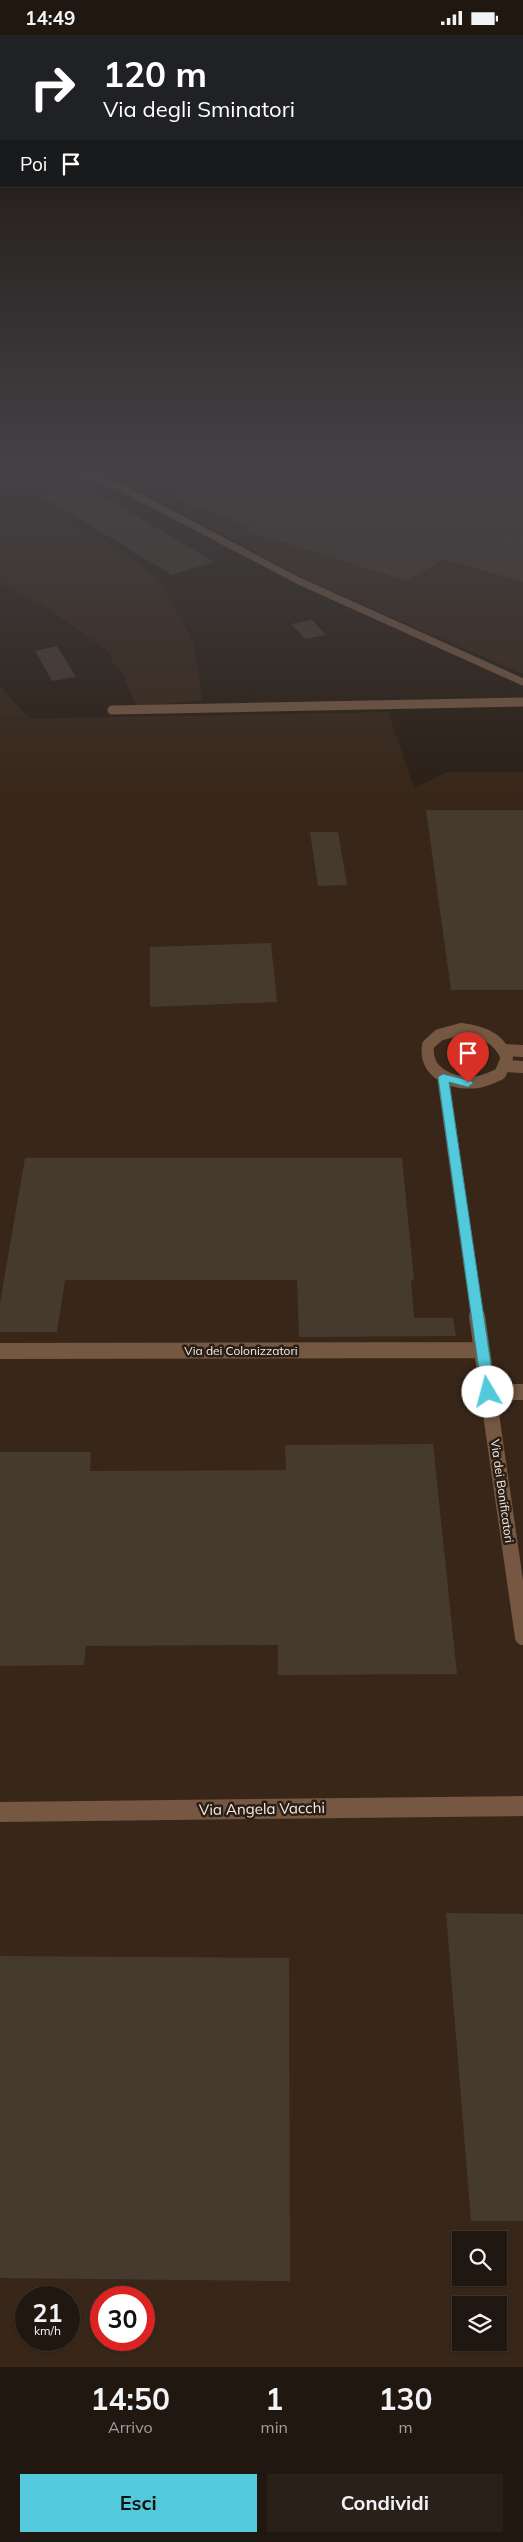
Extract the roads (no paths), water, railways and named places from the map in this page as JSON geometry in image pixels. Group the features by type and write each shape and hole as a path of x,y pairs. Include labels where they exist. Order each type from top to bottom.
{"street":[{"path":"298,580 323,593 523,682"},
{"path":"112,710 523,702"},
{"path":"475,1030 498,1042 505,1050 506,1066 500,1074 480,1083 468,1083 443,1077 433,1070 427,1061 425,1052 429,1043 437,1036 448,1031 475,1030"},
{"path":"505,1050 523,1051"},
{"path":"506,1066 523,1067"},
{"name":"Via dei Bonificatori","path":"443,1077 523,1637"},
{"name":"Via dei Colonizzatori","path":"0,1351 482,1350"},
{"path":"488,1392 523,1392"},
{"name":"Via Angela Vacchi","path":"0,1812 523,1806"}]}
